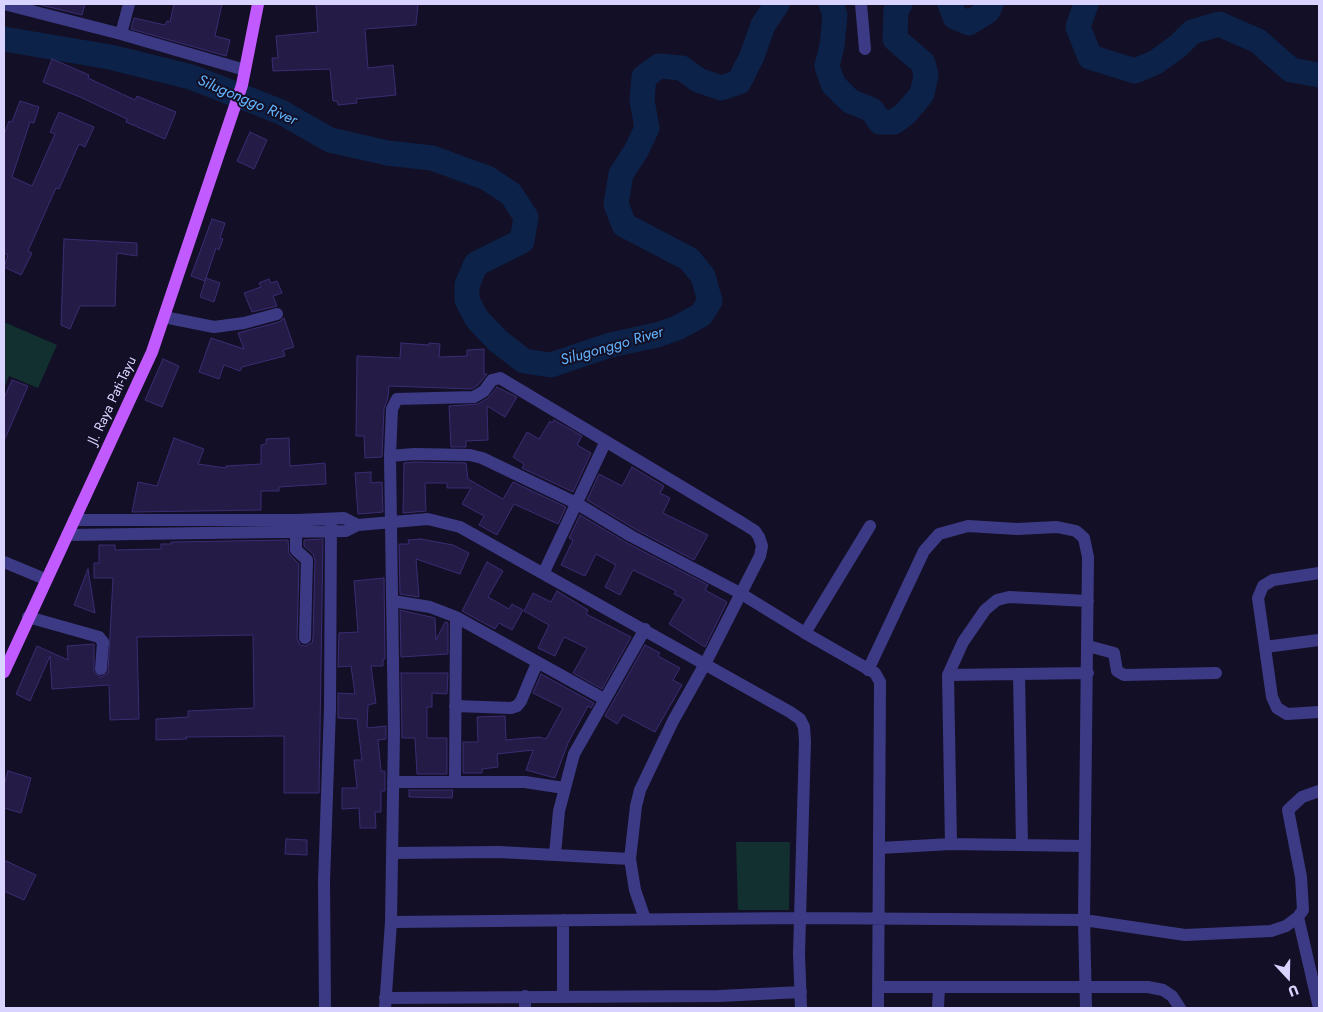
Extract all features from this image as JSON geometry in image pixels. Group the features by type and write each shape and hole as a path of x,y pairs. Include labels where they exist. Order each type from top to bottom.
{"main road":[{"path":"245,70 258,4"},
{"name":"Jl. Raya Pati-Tayu","path":"4,671 45,579 141,378 227,134 245,70"}],"street":[{"path":"4,4 42,9 245,70"},
{"path":"121,34 129,4"},
{"path":"861,4 865,49"},
{"path":"164,317 214,327 244,323 277,314"},
{"path":"645,919 635,890 630,859 636,806 640,790 673,721 705,664 760,556 762,546 755,531 605,443 509,383 497,378 492,380 480,394 474,396 397,399 392,409 390,456 393,601 393,782 391,922 385,1003 525,1002 563,996 597,1002 719,1002 801,992"},
{"path":"544,572 605,443"},
{"path":"390,456 414,454 476,456 576,503 631,536 740,593 875,673 880,682 878,1008"},
{"path":"67,535 278,527 344,518 358,525"},
{"path":"325,1008 324,880 330,708 331,519"},
{"path":"74,520 278,527 296,533 346,531 358,525 428,519 460,527 544,572 790,712 800,719 804,727 800,918 801,1008"},
{"path":"805,633 870,526"},
{"path":"868,670 924,551 939,534 950,529 968,526 1017,529 1058,528 1076,531 1084,538 1087,547 1088,601 1084,920 1086,1008"},
{"path":"296,533 296,550 307,560 305,638"},
{"path":"4,562 45,579"},
{"path":"1319,573 1273,580 1263,586 1258,598 1272,697 1277,708 1287,714 1319,712"},
{"path":"950,844 948,675 963,642 985,610 997,600 1009,597 1088,601"},
{"path":"393,601 430,607 456,617 604,699"},
{"path":"28,617 99,637 103,642 101,669"},
{"path":"455,782 456,617"},
{"path":"555,854 559,811 574,754 645,629"},
{"path":"1265,647 1319,640"},
{"path":"1088,646 1114,653 1117,671 1124,675 1216,673"},
{"path":"455,706 510,708 517,706 521,702 537,663"},
{"path":"948,675 1088,673"},
{"path":"1019,674 1022,845"},
{"path":"393,782 525,782 564,788"},
{"path":"391,922 800,918 1084,920 1176,934 1226,934 1271,931 1286,926 1298,917 1303,910 1301,877 1288,810 1302,797 1319,790"},
{"path":"880,848 950,844 1085,846"},
{"path":"392,853 499,852 630,859"},
{"path":"1298,917 1319,1008"},
{"path":"563,920 563,996"},
{"path":"878,987 1148,987 1163,990 1172,996 1180,1008"},
{"path":"938,1008 939,987"}],"green space":[{"path":"4,322 57,345 38,388 9,376 4,388"},
{"path":"736,842 790,842 789,910 738,910"}],"building":[{"path":"37,4 85,4 82,15"},
{"path":"174,4 222,4 215,36 230,40 226,56 131,29 134,18 165,25 167,21 170,22"},
{"path":"316,4 418,4 416,25 365,29 368,68 393,65 396,95 356,99 357,103 338,105 337,101 333,101 330,69 273,71 272,58 278,58 276,36 318,32"},
{"path":"52,59 89,75 88,78 135,100 137,96 176,112 165,139 126,122 127,119 80,97 43,82"},
{"path":"20,101 39,107 34,123 30,122 12,177 32,186 55,134 50,132 59,112 94,127 85,147 79,144 59,189 56,188 28,251 32,253 21,275 4,267 8,255 4,253 4,135 9,121 12,122"},
{"path":"250,132 267,140 254,169 237,161"},
{"path":"212,219 225,223 220,238 223,239 219,250 216,248 205,281 191,276"},
{"path":"64,239 137,243 137,256 117,253 115,306 80,306 70,329 61,325"},
{"path":"206,278 220,283 214,302 200,297"},
{"path":"269,279 271,283 277,281 282,293 273,296 277,306 252,312 244,293 261,287 259,283"},
{"path":"284,318 294,347 283,350 285,356 242,367 240,371 224,365 219,379 199,372 211,338 244,349 238,333 279,322"},
{"path":"401,343 440,344 439,357 467,356 467,350 484,349 484,374 487,374 472,389 389,386 388,398 384,409 382,457 365,458 364,436 356,436 357,356 400,358"},
{"path":"163,359 179,366 162,407 145,400"},
{"path":"12,380 28,386 4,441 4,398"},
{"path":"497,387 517,397 505,417 487,406 488,440 466,441 466,447 451,447 449,406 478,404 488,398"},
{"path":"554,420 582,436 577,445 591,453 573,492 522,468 524,464 513,457 527,432 539,439 550,421 552,423"},
{"path":"174,438 204,449 198,464 226,468 226,466 261,464 261,445 266,444 266,439 289,438 290,466 325,463 326,484 279,487 279,491 261,491 261,510 132,512 138,482 157,486"},
{"path":"404,463 466,463 468,479 503,499 513,482 566,507 558,524 514,504 497,535 479,525 484,516 462,504 471,488 447,488 447,483 425,483 426,511 403,513"},
{"path":"632,467 664,486 660,493 670,498 663,513 708,535 694,560 635,529 587,500 599,474 622,486"},
{"path":"371,472 371,483 382,482 383,512 358,514 355,473"},
{"path":"580,515 627,543 708,585 705,590 727,602 705,647 669,624 684,599 674,594 676,591 633,570 620,595 605,587 616,565 596,554 585,576 561,565 573,540 569,538"},
{"path":"323,539 319,793 284,793 284,736 186,737 187,739 156,740 156,719 188,717 188,711 254,708 253,635 137,637 139,719 110,720 109,685 52,689 50,656 30,701 16,694 37,646 68,660 67,646 94,644 94,672 101,677 108,673 113,578 94,578 94,563 99,563 99,545 115,545 115,550 161,549 161,544 171,544 171,542 288,540 289,554 299,564 297,638 300,645 305,646 312,643 313,638 315,560 313,554 304,546 304,540"},
{"path":"421,539 453,545 469,553 460,574 416,559 419,597 400,594 399,544 409,544 408,540"},
{"path":"487,562 503,571 488,597 509,609 512,604 523,610 512,630 499,623 495,629 462,611"},
{"path":"88,569 95,613 74,605"},
{"path":"384,578 385,659 383,659 383,666 371,666 376,703 368,705 367,728 386,726 386,739 378,740 381,771 385,771 385,791 381,791 381,812 375,812 376,828 360,828 359,808 342,809 342,788 357,788 354,760 362,760 357,719 338,718 338,693 355,694 351,666 338,667 339,633 358,632 354,581"},
{"path":"557,591 588,610 586,614 631,637 602,689 573,673 587,648 564,637 555,656 538,648 549,625 524,611 533,593 551,602"},
{"path":"400,610 435,618 436,640 445,622 448,623 448,654 401,657"},
{"path":"645,645 660,653 658,656 680,668 673,680 682,685 655,732 623,715 617,724 605,716"},
{"path":"401,673 448,673 447,694 432,693 432,707 427,707 427,738 447,738 447,774 417,774 415,738 402,738"},
{"path":"541,674 594,703 591,708 588,706 568,743 555,778 526,770 533,750 497,754 498,767 482,769 482,773 463,773 463,742 478,742 477,717 505,716 506,740 539,737 546,739 563,708 533,693"},
{"path":"8,771 31,778 21,813 4,808 4,785"},
{"path":"409,790 453,790 452,798 409,797"},
{"path":"286,839 307,840 307,855 285,854"},
{"path":"4,860 36,875 24,900 4,891"}],"waterway":[{"name":"Silugonggo River","path":"4,39 110,57 191,77 281,112 330,140 387,153 432,158 487,178 511,194 526,217 522,241 476,264 467,285 467,300 477,319 498,341 524,361 551,365 610,345 657,335 677,328 701,315 710,301 703,276 689,259 624,225 616,204 621,174 636,151 647,128 642,100 644,77 659,66 682,68 698,80 721,88 739,82 752,56 763,25 777,4"},
{"name":"Silugonggo River","path":"831,4 835,15 832,46 827,66 833,84 850,101 872,110 880,122 894,122 906,113 922,94 926,75 923,63 895,39 896,10 900,4"},
{"name":"Silugonggo River","path":"950,4 955,17 969,23 988,11 991,4"},
{"name":"Silugonggo River","path":"1086,4 1078,27 1090,57 1135,71 1156,62 1178,46 1192,32 1219,24 1258,41 1291,70 1319,75"}]}
